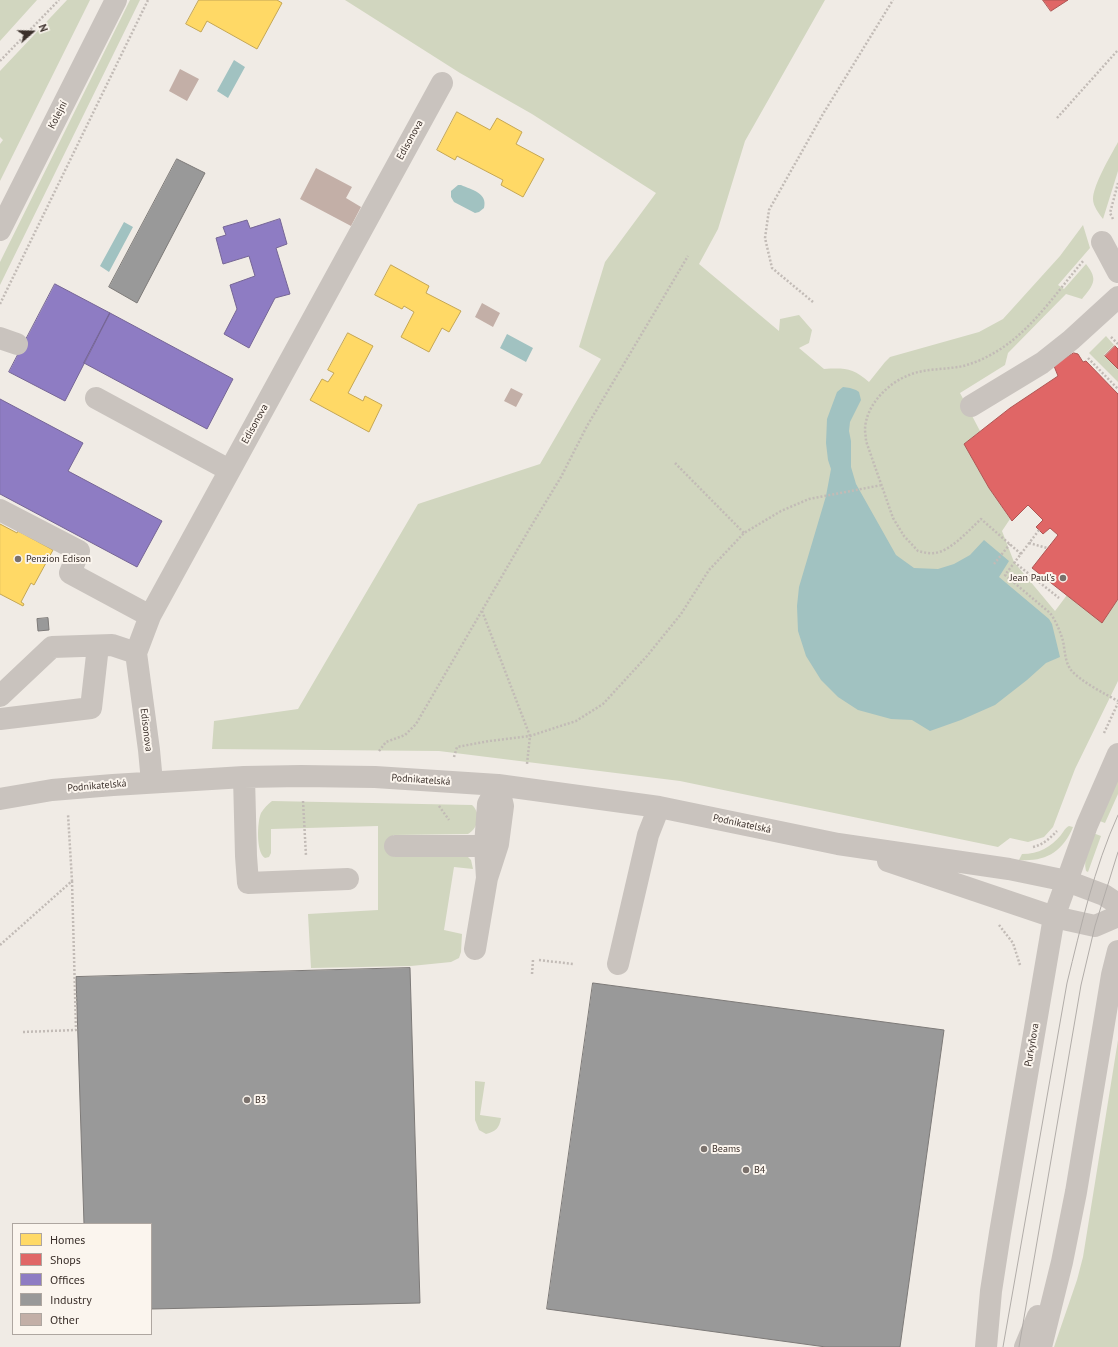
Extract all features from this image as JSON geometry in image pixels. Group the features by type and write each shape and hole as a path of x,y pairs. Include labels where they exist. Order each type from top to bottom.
{"street":[{"name":"Kolejní","path":"0,230 116,0"},
{"name":"Edisonova","path":"152,782 136,653 150,616 442,83"},
{"path":"1102,242 1118,272"},
{"path":"971,406 1042,363 1071,340 1118,297"},
{"path":"96,398 229,470"},
{"path":"0,510 79,551 70,572 150,616"},
{"path":"0,696 52,648 112,645 136,653"},
{"path":"0,719 91,708 98,646"},
{"name":"Purkyňova","path":"986,1347 991,1291 1000,1233 1054,918 1087,825 1118,754"},
{"path":"244,777 248,883 348,879"},
{"name":"Podnikatelská","path":"0,800 52,790 152,782 244,777 375,777 498,785 659,807 838,844 1009,869 1067,882 1104,895 1118,904"},
{"path":"487,878 485,846 488,804 498,785"},
{"path":"475,949 487,878 498,844 503,806 498,785"},
{"path":"618,964 648,835 659,807"},
{"name":"Podnikatelská","path":"838,844 1054,918 1095,926 1118,916"},
{"path":"395,846 485,846"},
{"path":"1041,1347 1062,1262 1076,1192 1101,1038 1112,975 1118,951"},
{"path":"1101,1038 1118,1017"},
{"path":"1000,1233 1000,1347"},
{"path":"1025,1347 1062,1262"}],"path":[{"path":"0,60 58,0"},
{"path":"0,304 148,0"},
{"path":"813,302 772,268 765,238 769,210 823,114 893,0"},
{"path":"1057,118 1118,50"},
{"path":"1117,225 1110,213 1118,183"},
{"path":"375,777 376,755 386,742 405,735 416,724 561,477 586,426 688,256"},
{"path":"1071,340 1118,389"},
{"path":"675,463 744,533"},
{"path":"452,761 457,747 530,736 576,721 603,704 647,656 681,614 709,570 744,533 782,511 808,499 882,485"},
{"path":"1039,530 1004,575 1050,613 1056,620 1063,640 1066,659 1071,670 1079,678 1118,701"},
{"path":"1029,543 1047,548"},
{"path":"994,564 1010,544"},
{"path":"1014,562 1059,598"},
{"path":"482,611 530,736 526,767"},
{"path":"303,802 307,880"},
{"path":"23,1032 76,1030 72,881 67,809"},
{"path":"1029,848 1039,846 1047,841 1060,826"},
{"path":"0,945 72,881"},
{"path":"532,974 533,960"},
{"path":"539,960 573,964"}],"green space":[{"path":"0,0 37,0 0,41"},
{"path":"67,0 90,0 0,181 0,144 3,140 0,137 0,71"},
{"path":"130,0 140,0 0,285 0,262"},
{"path":"345,0 825,0 745,141 718,229 699,264 779,331 780,319 799,315 812,330 809,343 799,348 824,369 843,369 853,371 869,382 890,357 979,332 1003,319 1060,256 1083,225 1090,248 1058,285 1064,289 1086,264 1092,274 1092,286 1082,299 1066,294 1008,353 1005,365 960,393 980,431 964,444 989,488 1010,519 1002,531 1014,562 1055,611 1067,595 1102,622 1118,599 1118,681 1075,769 1053,827 1044,837 1028,842 1010,838 998,847 680,781 439,751 212,749 214,721 298,709 418,504 540,464 601,359 579,347 605,262 656,193 532,114 460,73"},
{"path":"1118,142 1118,171 1103,219 1094,204 1094,193 1103,170"},
{"path":"1106,336 1114,345 1104,355 1118,370 1118,382 1089,353"},
{"path":"1118,771 1118,794 1105,823 1097,820"},
{"path":"272,801 472,805 477,812 478,820 475,828 468,834 393,835 394,857 467,856 471,860 473,869 454,867 444,930 462,934 461,952 459,958 451,962 411,966 311,968 308,914 378,910 378,826 271,829 271,853 269,857 265,858 260,850 258,837 259,823 261,813"},
{"path":"1069,826 1073,827 1069,836 1052,854 1037,859 1019,860 1022,854 1034,853 1049,846"},
{"path":"1093,833 1101,836 1088,872 1086,871 1085,866 1086,857"},
{"path":"1118,1040 1118,1347 1054,1347 1077,1280 1083,1257"},
{"path":"475,1081 485,1082 480,1115 501,1118 496,1129 486,1134 479,1130 475,1120"}],"water":[{"path":"234,60 245,67 228,98 217,91"},
{"path":"458,185 481,195 485,203 484,208 475,213 454,202 451,197 451,191"},
{"path":"124,222 133,227 109,272 100,266"},
{"path":"507,334 533,348 526,362 500,348"},
{"path":"843,387 859,392 861,400 850,422 849,431 851,441 851,467 856,484 896,555 914,568 938,569 954,564 970,555 984,540 1009,561 999,577 1049,619 1052,624 1060,657 1046,663 995,705 961,720 930,731 912,720 891,719 858,710 838,697 821,680 806,656 798,631 797,606 799,587 826,496 831,469 828,460 826,443 827,419 837,392"}],"building: Homes":[{"path":"199,0 277,0 282,3 257,49 207,21 201,32 186,24"},
{"path":"457,112 490,130 497,118 522,132 516,144 544,159 523,197 501,185 503,180 457,156 455,160 437,150"},
{"path":"391,265 429,286 426,293 461,311 449,332 442,328 429,352 401,337 414,312 404,306 402,309 375,295"},
{"path":"348,333 373,346 348,393 363,401 365,396 382,405 369,432 310,400 322,379 328,382 334,373 328,370"},
{"path":"0,524 17,533 18,531 53,550 34,585 31,583 21,602 24,604 23,606 0,594"}],"building: Shops":[{"path":"1043,0 1068,0 1051,11"},
{"path":"1115,346 1118,349 1118,369 1105,356"},
{"path":"1074,353 1078,354 1083,362 1086,361 1118,394 1118,599 1102,623 1032,568 1058,535 1050,528 1043,534 1036,527 1043,520 1028,505 1012,521 989,488 964,444 1010,408 1058,376 1054,366"}],"building: Offices":[{"path":"280,219 287,244 276,248 290,294 275,298 249,348 224,334 237,309 230,285 255,276 249,256 223,264 216,238 226,235 223,227 247,220 250,228"},
{"path":"55,284 110,313 65,401 9,372"},
{"path":"110,313 233,379 207,429 84,363"},
{"path":"0,399 83,443 68,471 162,521 137,567 0,494"}],"building: Industry":[{"path":"177,159 205,173 137,303 109,287"},
{"path":"48,618 49,630 38,631 37,619"},
{"name":"B3","path":"410,968 420,1303 152,1309 152,1223 84,1223 76,977"},
{"name":"B4","path":"593,983 944,1030 900,1347 826,1347 547,1309"}],"building: Other":[{"path":"180,69 199,79 187,101 169,91"},
{"path":"316,168 352,187 346,198 361,207 351,226 300,199"},
{"path":"482,303 500,313 493,327 475,317"},
{"path":"511,388 523,394 516,407 504,401"}],"tram line":[{"path":"1003,1347 1067,983 1095,876 1109,835 1118,815"},
{"path":"1019,1347 1081,985 1095,926 1118,852"}],"place":[{"name":"Penzion Edison","path":"18,559"},
{"name":"Jean Paul's","path":"1063,578"},
{"name":"B3","path":"247,1100"},
{"name":"Beams","path":"704,1149"},
{"name":"B4","path":"746,1170"}]}
